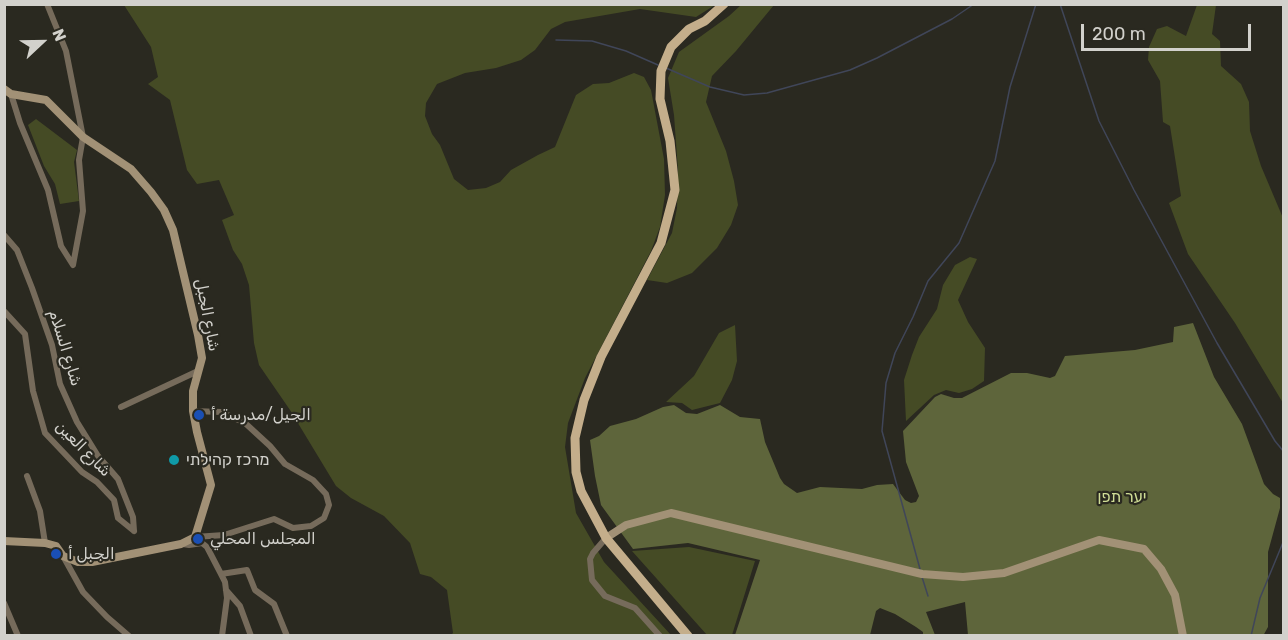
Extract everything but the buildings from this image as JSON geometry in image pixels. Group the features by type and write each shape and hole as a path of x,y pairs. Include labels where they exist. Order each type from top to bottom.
{"main road":[{"path":"688,636 606,538 588,506 576,472 575,438 584,400 602,357 661,243 675,190 670,141 660,99 661,71 671,47 689,29 705,21 724,4"}],"street":[{"path":"8,92 48,190 62,246 73,265 83,211 79,160 83,137 66,51 47,4"},
{"name":"شارع الجبل","path":"8,92 46,100 83,137 131,169 164,210 173,230 202,358 193,391 193,411 211,485 195,537"},
{"name":"شارع السلام","path":"4,235 17,250 32,288 52,345 60,384 77,422 118,479 133,517 134,531"},
{"name":"شارع العين","path":"4,311 25,334 33,391 45,433 82,472 97,482 114,500 118,518 134,531"},
{"path":"121,407 198,371"},
{"path":"63,556 78,562 92,562 181,544 195,537 224,535 274,519 293,528 311,526 324,518 329,505 326,494 313,480 285,464 270,446 245,423 221,412 193,411"},
{"path":"27,476 40,511 45,543"},
{"path":"660,636 635,608 605,596 592,580 590,559 606,538 626,525 671,513 922,574 963,577 1004,573 1099,540 1144,549 1161,569 1175,595 1183,636"},
{"path":"4,541 45,543 56,546 83,592 129,636"},
{"path":"181,544 202,543 207,547 221,574 226,590 222,636"},
{"path":"221,574 247,570 255,590 274,603 287,636"},
{"path":"226,590 240,606 251,636"},
{"path":"4,603 18,636"}],"green space":[{"path":"124,5 715,5 696,17 640,9 565,22 551,29 535,50 521,60 496,68 465,73 437,84 426,103 425,116 454,179 468,190 486,188 500,182 511,170 555,147 576,95 593,84 609,83 634,73 644,77 651,90 664,159 665,195 660,227 651,251 585,378 568,423 565,447 576,513 604,562 671,635 451,635 453,633 447,590 431,577 420,574 410,543 384,516 351,498 336,486 290,410 259,365 254,343 249,285 222,220 234,215 219,180 197,184 187,170 170,100 148,84 158,77 151,47"},
{"path":"741,5 774,5 712,76 706,102 726,151 738,205 731,225 717,248 692,273 667,283 647,280 672,233 677,208 678,170 674,115 668,78 679,52"},
{"path":"1197,5 1216,5 1212,34 1220,41 1221,66 1241,84 1249,102 1250,131 1261,166 1283,218 1283,403 1235,323 1188,254 1169,203 1181,196 1170,126 1163,122 1160,81 1148,60 1149,47 1157,29 1167,26 1186,36"},
{"path":"36,119 77,150 74,162 79,201 60,204 55,184 44,166 28,125"},
{"path":"970,257 977,259 958,300 968,322 985,348 984,381 972,389 959,393 946,390 934,395 906,421 904,380 919,337 937,309 943,285 955,265"},
{"name":"יער תפן","path":"1193,323 1214,377 1242,424 1264,484 1280,498 1280,508 1268,552 1268,627 1263,636 968,635 965,602 926,612 935,635 923,635 923,632 916,627 880,608 876,611 870,635 735,635 760,560 688,543 633,549 601,505 590,440 599,436 610,426 674,405 686,413 697,414 720,405 740,417 760,419 765,442 780,478 784,484 797,493 820,487 862,489 893,484 905,500 911,503 916,502 919,496 906,462 903,431 935,397 941,394 962,398 1011,373 1027,373 1050,378 1055,376 1065,356 1135,350 1173,342 1174,327"},
{"path":"735,325 737,361 732,380 720,403 692,410 682,403 666,402 694,376 719,333"},
{"path":"689,547 755,561 732,635 707,635 632,551"}],"waterway":[{"path":"666,68 710,87 744,95 767,93 850,70 952,19 974,4"},
{"path":"920,569 882,431 886,383 895,353 928,281 959,243 995,161 1010,87 1036,4"},
{"path":"1060,4 1099,121 1217,343 1275,441 1284,452"},
{"path":"556,40 592,41 626,51 658,65"},
{"path":"1251,636 1260,598 1284,540"},
{"path":"922,577 928,596"}],"place":[{"name":"الجيل/مدرسة أ","path":"199,415"},
{"name":"מרכז קהילתי","path":"174,460"},
{"name":"المجلس المحلي","path":"198,539"},
{"name":"الجبل أ","path":"56,554"}]}
